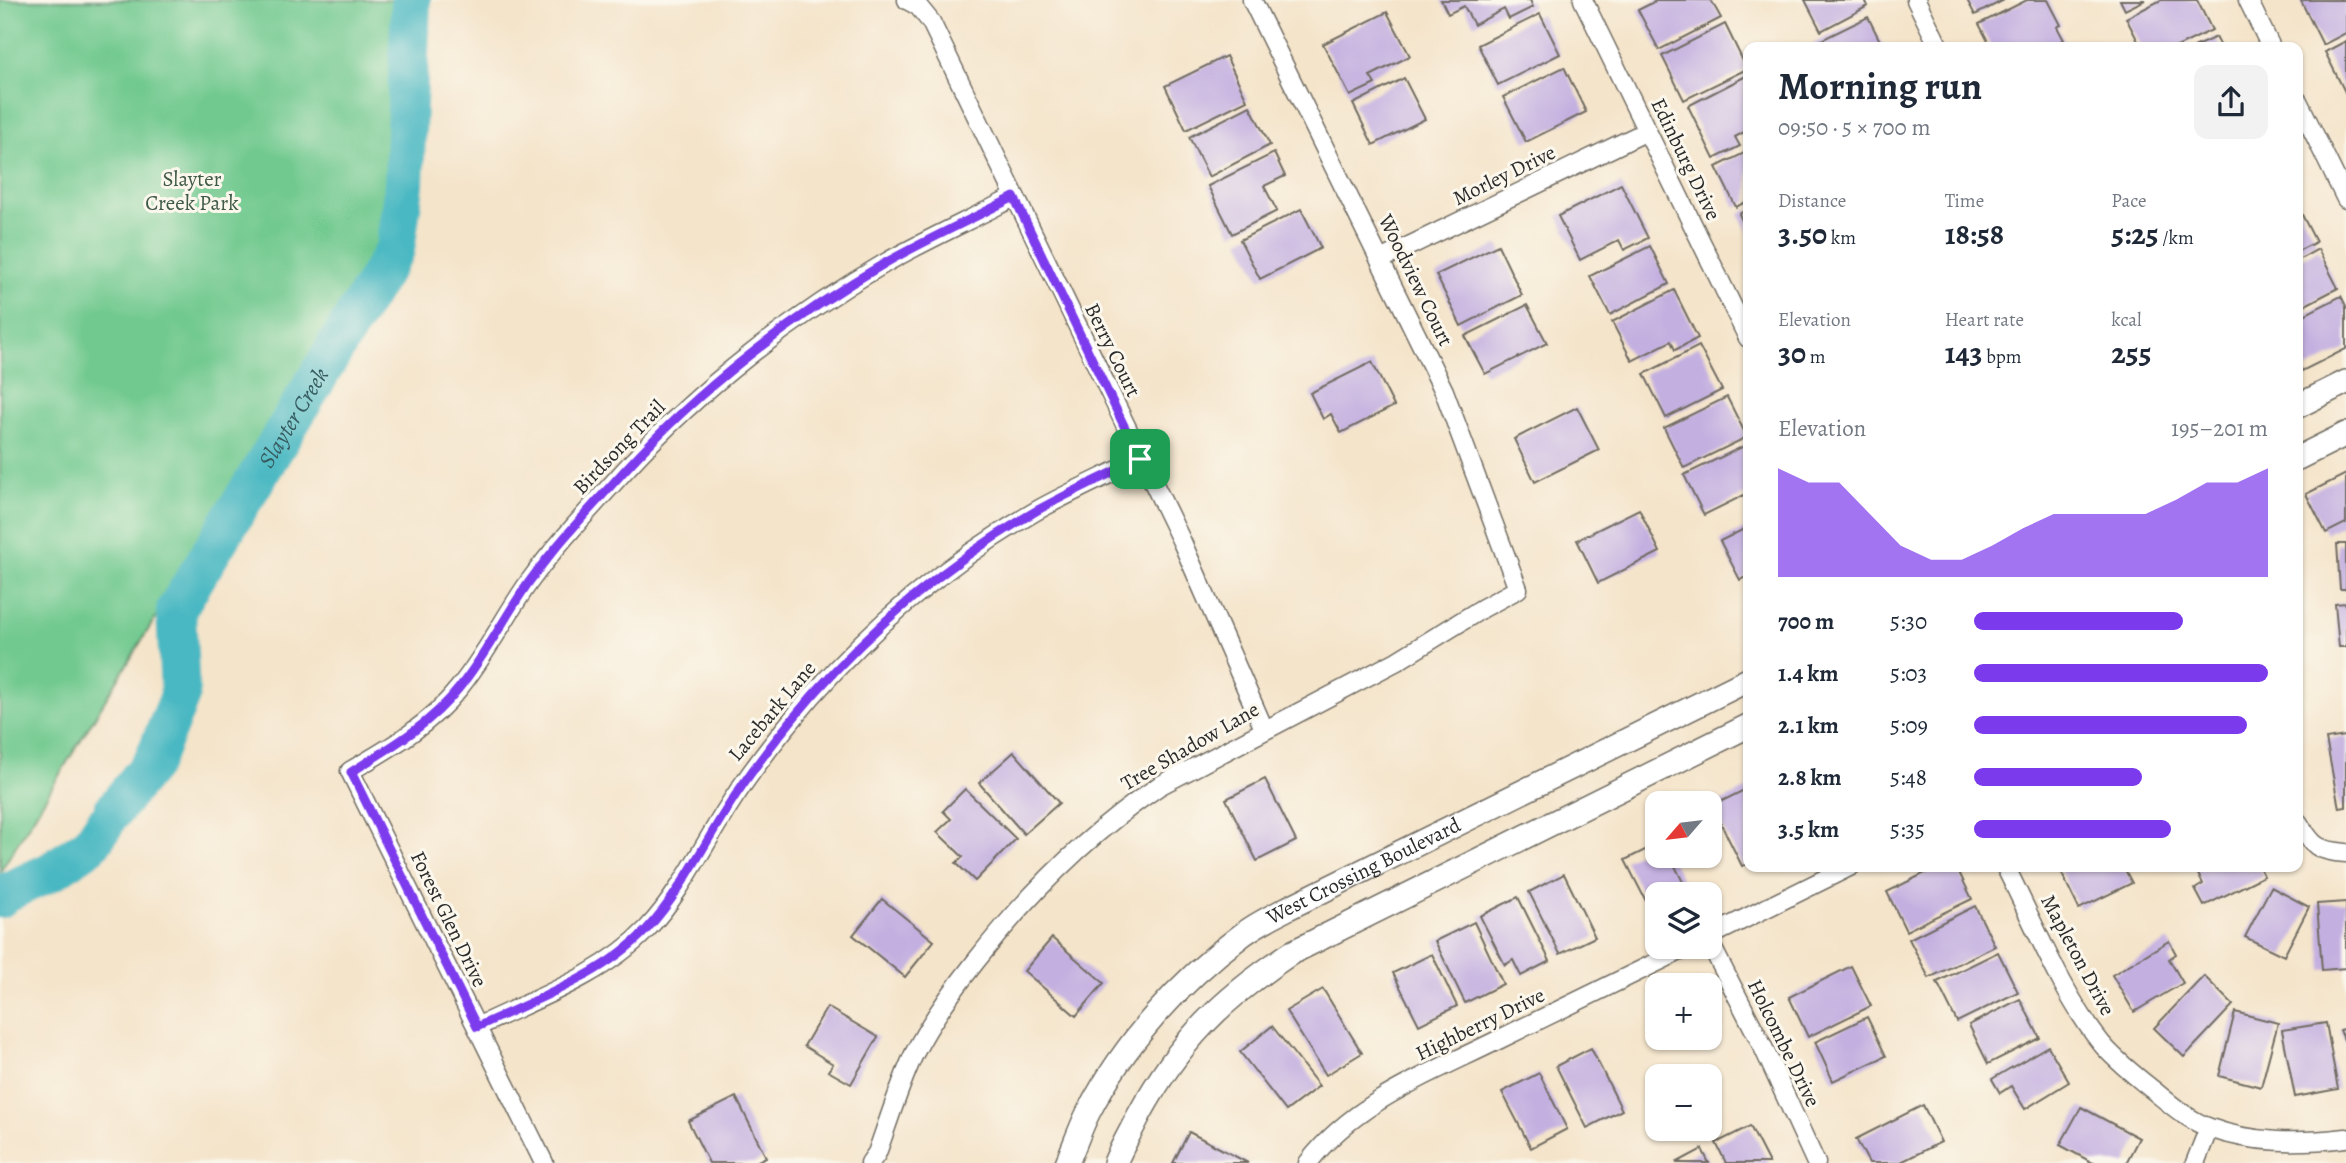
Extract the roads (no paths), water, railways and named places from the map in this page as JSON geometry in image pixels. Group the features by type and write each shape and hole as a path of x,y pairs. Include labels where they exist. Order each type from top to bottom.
{"street":[{"name":"Berry Court","path":"907,0 918,6 931,22 1193,566 1264,729"},
{"name":"Woodview Court","path":"1252,0 1425,350 1459,426 1518,589"},
{"name":"Edinburg Drive","path":"1583,0 1743,328"},
{"path":"1916,0 1937,42"},
{"path":"2248,0 2269,42"},
{"path":"2303,111 2346,199"},
{"name":"Morley Drive","path":"1380,260 1647,131"},
{"name":"Birdsong Trail","path":"351,772 422,725 458,690 530,581 547,560 628,468 691,407 762,347 846,289 911,249 1014,197"},
{"path":"2303,404 2346,382"},
{"path":"2303,456 2346,434"},
{"name":"Lacebark Lane","path":"477,1027 579,978 616,955 646,930 674,893 745,781 772,745 839,667 910,600 953,566 1010,528 1063,497 1140,459"},
{"name":"Tree Shadow Lane","path":"870,1163 877,1153 914,1054 929,1026 962,979 1029,897 1075,850 1126,808 1187,770 1397,661 1518,589"},
{"name":"West Crossing Boulevard","path":"1067,1163 1088,1113 1115,1068 1152,1018 1202,967 1244,933 1288,908 1743,682"},
{"name":"West Crossing Boulevard","path":"1115,1163 1157,1083 1181,1048 1232,995 1262,972 1291,953 1743,728"},
{"name":"Forest Glen Drive","path":"351,772 544,1163"},
{"path":"2303,830 2312,844 2325,851 2346,853"},
{"path":"1722,930 1839,872"},
{"name":"Mapleton Drive","path":"2009,872 2068,991 2102,1044 2123,1066 2176,1109 2209,1128 2252,1138 2282,1142 2346,1139"},
{"name":"Highberry Drive","path":"1308,1163 1323,1143 1341,1126 1399,1089 1664,959"},
{"name":"Holcombe Drive","path":"1718,959 1783,1089 1816,1163"},
{"path":"2195,1163 2209,1128"}],"waterway":[{"name":"Slayter Creek","path":"113,811 153,762 180,696 176,610 395,250 404,185 411,0"},
{"name":"Slayter Creek","path":"0,898 3,894 52,871 91,844 105,823"}],"park label":[{"name":"Slayter Creek Park","path":"192,191"}]}
